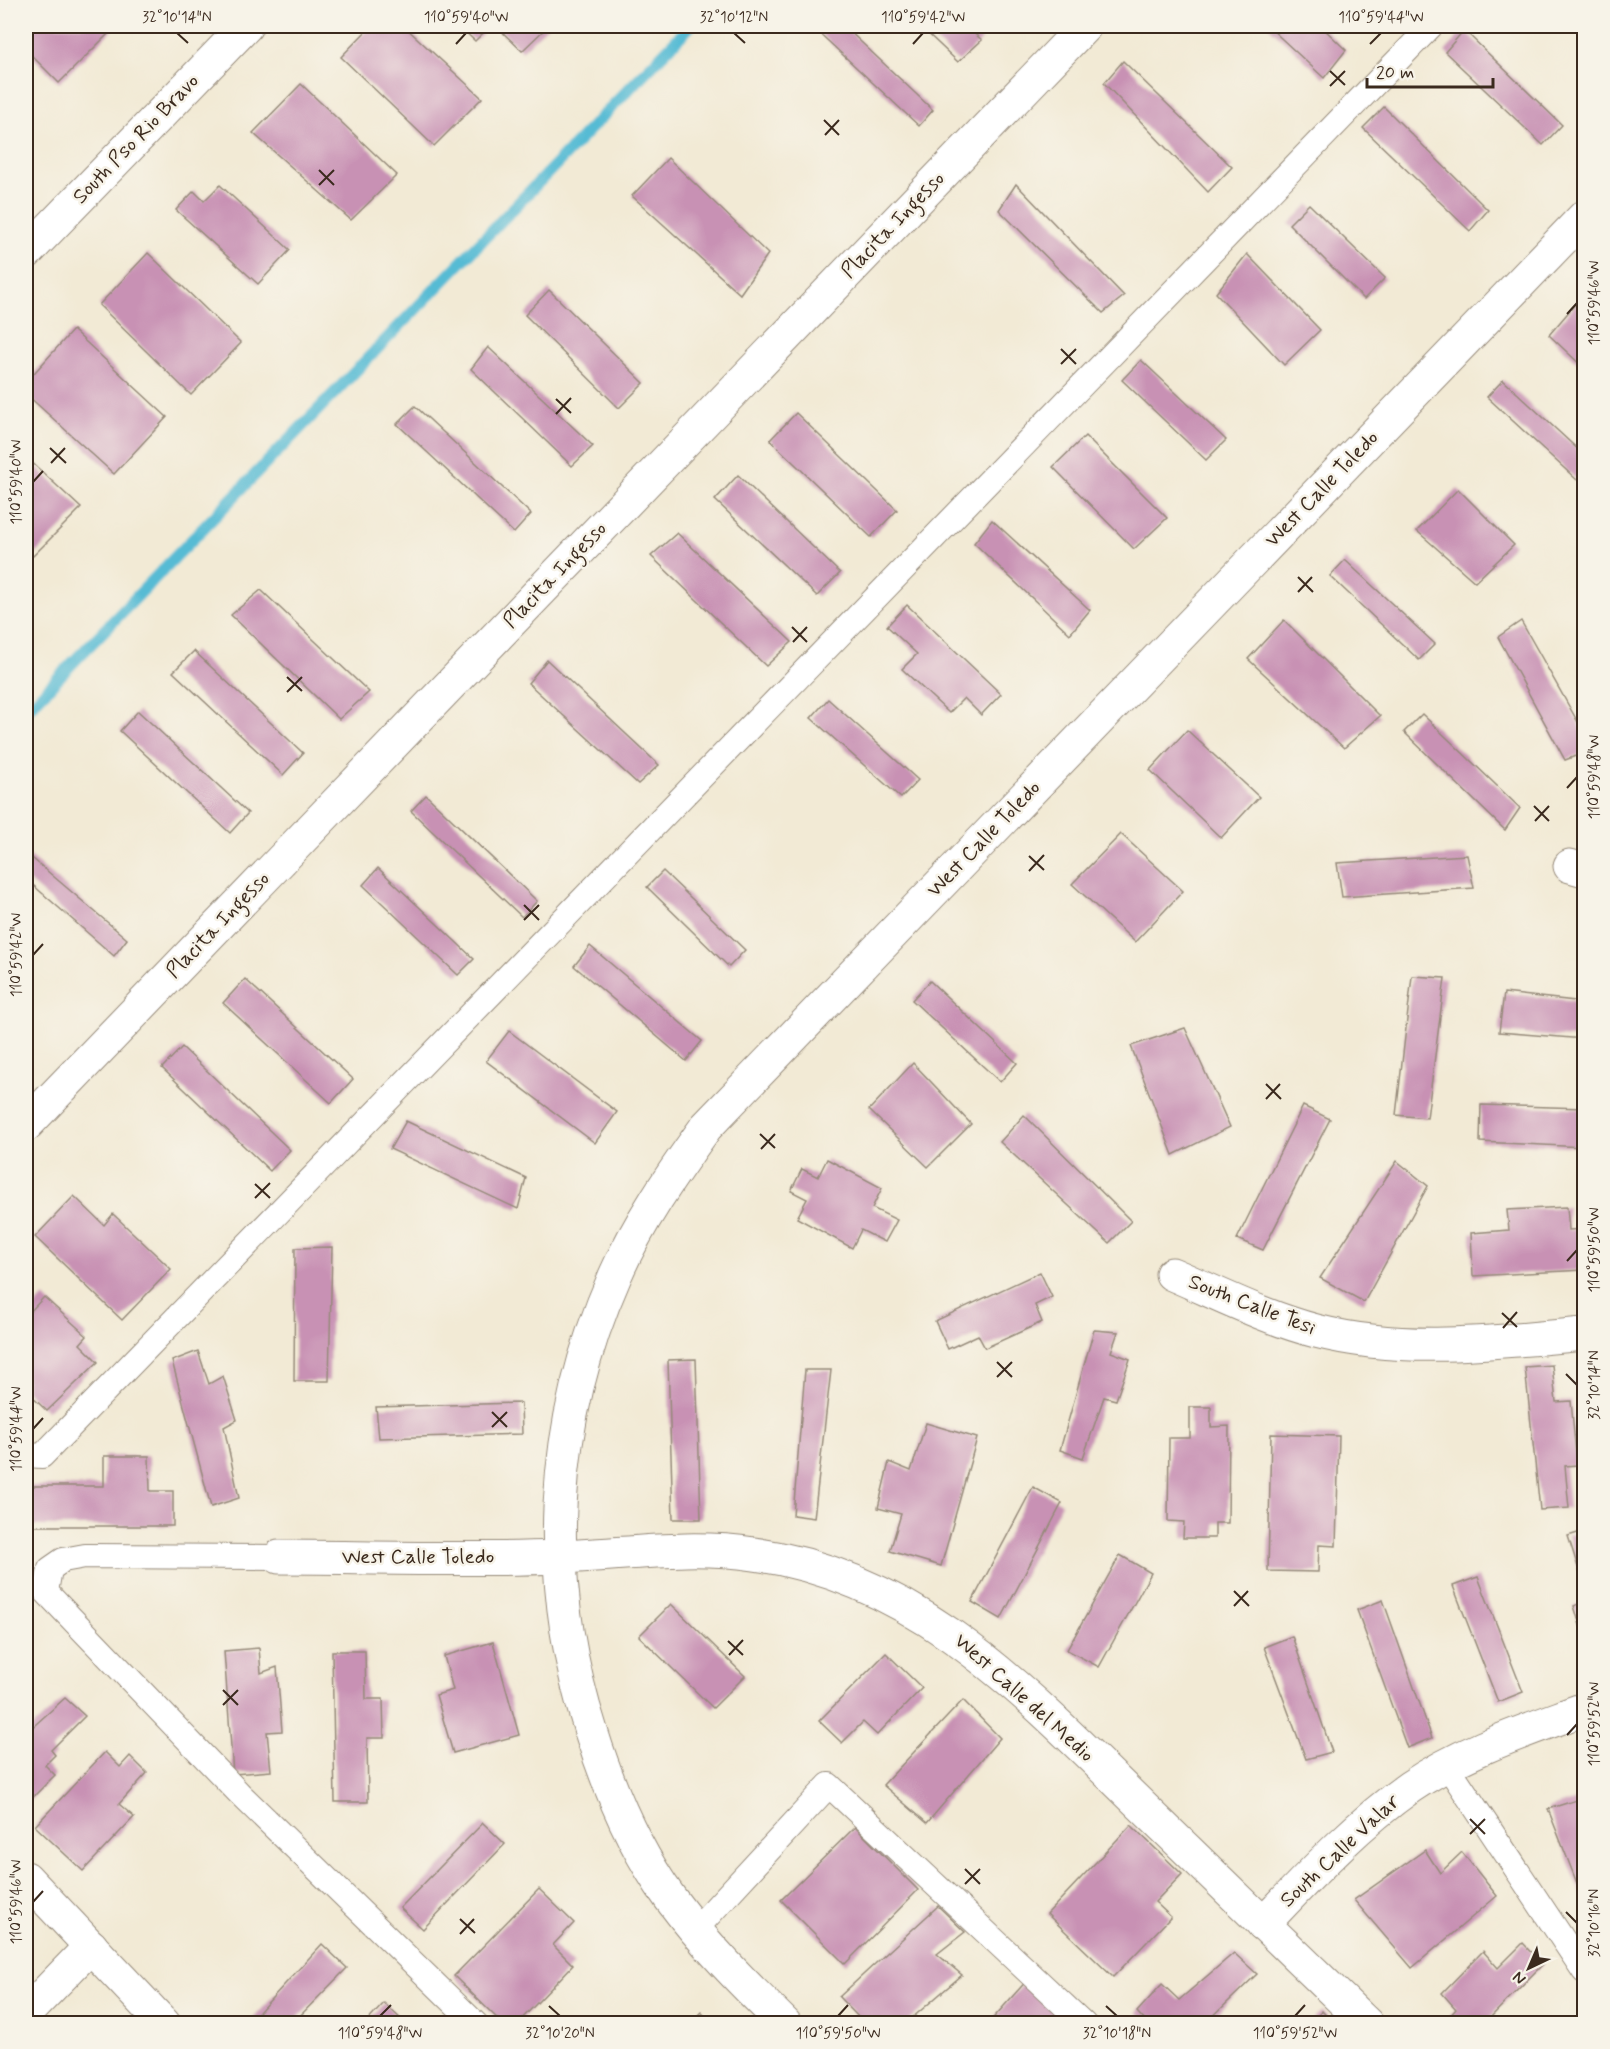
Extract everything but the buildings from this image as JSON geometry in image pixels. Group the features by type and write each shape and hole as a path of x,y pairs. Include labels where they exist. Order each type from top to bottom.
{"street":[{"name":"South Pso Rio Bravo","path":"26,253 246,26"},
{"name":"Placita Ingesso","path":"26,1125 1085,26"},
{"name":"West Calle Toledo","path":"785,2024 741,1982 694,1930 642,1853 600,1760 570,1655 558,1557 558,1515 569,1422 594,1329 615,1276 639,1227 671,1176 706,1127 1584,217"},
{"name":"South Calle Tesi","path":"1172,1274 1278,1319 1352,1339 1426,1345 1584,1334"},
{"name":"West Calle del Medio","path":"558,1557 676,1550 754,1554 838,1574 875,1589 952,1634 987,1661 1367,2024"},
{"name":"West Calle Toledo","path":"279,1557 558,1557"},
{"name":"South Calle Valar","path":"1263,1924 1341,1844 1411,1787 1482,1747 1584,1709"},
{"path":"26,1878 164,2024"},
{"path":"26,2013 91,1946"}],"lane":[{"path":"26,1455 42,1456 1431,26"},
{"path":"279,1557 86,1556 63,1560 50,1569 46,1592 240,1794 476,2024"},
{"path":"1448,1765 1584,1971"},
{"path":"694,1930 829,1785 1084,2024"}],"waterway":[{"path":"26,711 690,26"}]}
